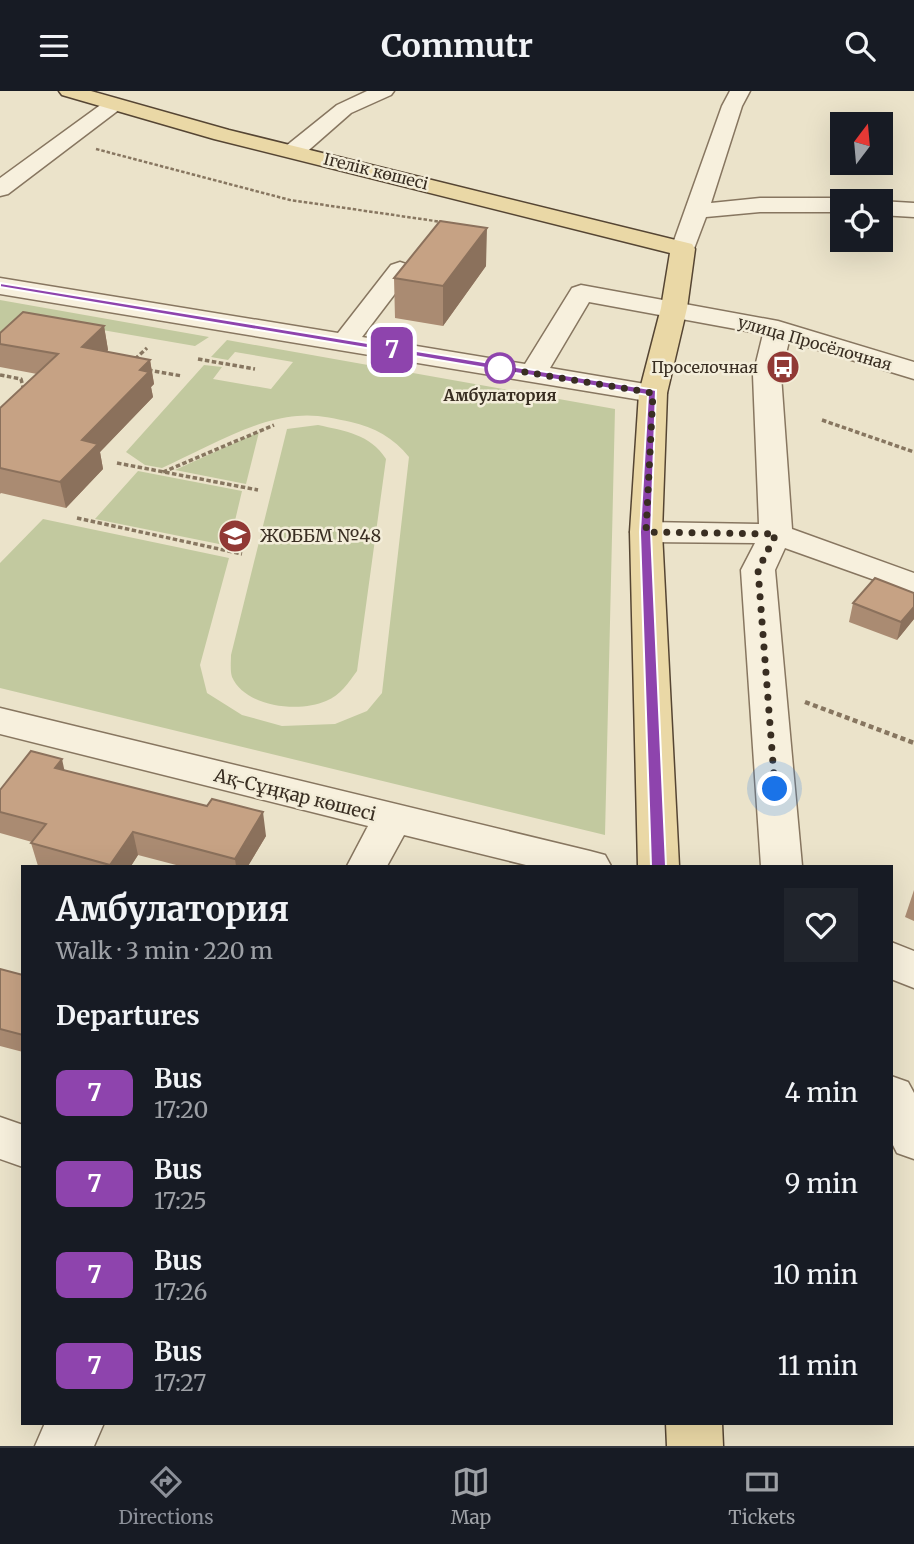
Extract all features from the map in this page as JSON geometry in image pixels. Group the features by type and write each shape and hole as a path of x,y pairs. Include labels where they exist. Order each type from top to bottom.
{"main road":[{"name":"Ігелік көшесі","path":"69,91 113,105 683,249"},
{"path":"659,865 646,532 653,393 674,308 683,249"},
{"path":"694,1425 695,1446"}],"street":[{"path":"683,249 732,106 740,91"},
{"path":"294,151 344,109 384,92"},
{"path":"0,189 113,105"},
{"path":"12,156 37,160"},
{"path":"696,211 761,205 830,205"},
{"path":"893,209 914,210"},
{"path":"344,342 400,270"},
{"path":"0,286 653,393"},
{"name":"улица Просёлочная","path":"533,373 581,293 778,329 914,371"},
{"path":"778,329 767,375 776,534 758,570 782,865"},
{"path":"646,532 776,534 914,584"},
{"name":"Ақ-Сұңқар көшесі","path":"0,721 586,865"},
{"path":"368,865 392,819"},
{"path":"893,960 914,971"},
{"path":"893,1100 914,1138"},
{"path":"0,1138 21,1145"},
{"path":"63,1446 75,1425"}],"path":[{"path":"64,140 290,200 451,224"},
{"path":"128,366 147,348"},
{"path":"198,359 255,369"},
{"path":"140,369 182,376"},
{"path":"0,375 21,379 26,400"},
{"path":"822,420 914,452"},
{"path":"163,471 274,425"},
{"path":"117,463 258,490"},
{"path":"77,518 242,554"},
{"path":"766,685 914,743"}],"green space":[{"path":"0,300 209,337 195,346 27,317 0,342"},
{"path":"227,340 615,409 605,835 0,688 0,563 43,519 229,558 200,665 207,693 242,715 282,726 335,724 367,711 382,693 409,457 397,444 376,430 359,424 304,416 280,418 246,429 162,468 145,465 126,452 204,365 222,367 213,379 271,389 293,362 235,352 228,360 211,357"},
{"path":"318,425 365,439 386,459 357,671 340,692 326,701 315,705 288,707 260,701 239,687 231,675 231,655 287,429"},
{"path":"259,432 246,484 175,470"},
{"path":"138,471 242,491 229,546 95,519"}],"building":[{"path":"440,221 487,228 443,286 394,278"},
{"path":"23,312 104,326 82,347 150,360 140,370 149,372 82,440 98,444 60,482 0,468 0,408 58,354 0,344 0,333"},
{"path":"875,578 914,593 914,607 901,622 853,603"},
{"path":"31,751 62,759 55,768 207,806 212,799 263,812 235,859 133,832 110,865 31,843 46,824 0,812 0,790"},
{"path":"0,969 21,974 21,1034 0,1029"}],"bus line":[{"name":"7","path":"0,286 653,393 646,532 659,865"}],"place":[{"name":"Проселочная","path":"783,367"},
{"name":"Амбулатория","path":"500,368"},
{"name":"ЖОББМ №48","path":"235,536"}],"route":[{"path":"500,368 653,393 646,532 776,534 758,570 775,789"}]}
